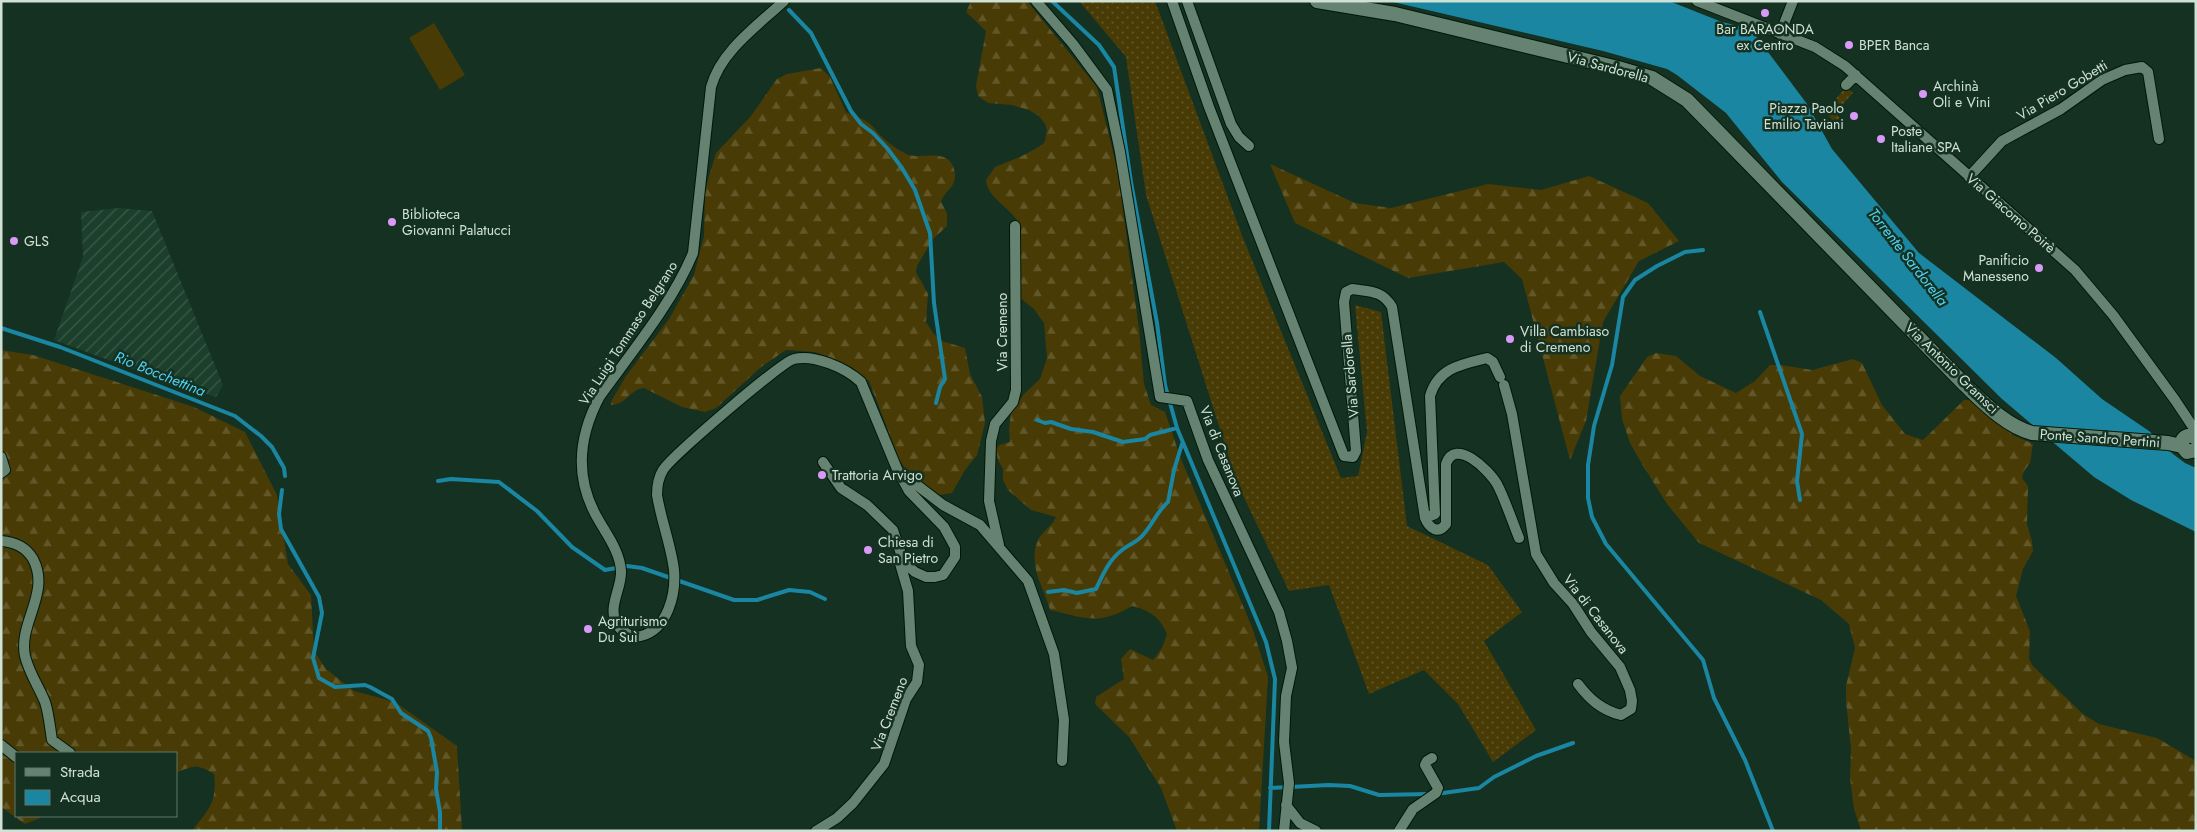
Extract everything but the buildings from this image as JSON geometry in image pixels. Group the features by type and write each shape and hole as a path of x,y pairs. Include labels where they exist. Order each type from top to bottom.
{"main road":[{"name":"Via Sardorella","path":"1317,1 1395,14 1652,78 1688,100 1898,316"},
{"name":"Via Antonio Gramsci","path":"1898,316 1980,399 2021,430 2032,433"},
{"name":"Ponte Sandro Pertini","path":"2032,433 2175,445"},
{"name":"Via Giacomo Poirè","path":"2175,445 2182,441 2185,436 2191,435 2196,438"},
{"path":"2175,445 2187,452 2196,450"}],"street":[{"name":"Via Luigi Tommaso Belgrano","path":"784,1 728,55 715,73 711,87 693,253 687,268 664,306 592,410 583,438 582,467 587,496 592,509 616,549 621,572 614,606 615,618 619,627 628,634 637,637 646,635 656,629 669,607 674,570 656,495 657,483 664,469 674,457 746,395 792,359 808,358 827,363 856,377 861,382 897,468 909,491 944,527 955,546 955,557 950,566 942,575 935,578 926,577 914,572 907,565 901,554"},
{"name":"Via di Casanova","path":"1036,1 1073,44 1107,90 1120,152 1160,397 1187,401 1208,460 1279,612 1292,668 1286,696 1284,742 1289,783 1284,831"},
{"name":"Via Sardorella","path":"1172,1 1209,107 1342,454 1346,457 1353,457 1356,450 1344,302 1346,292 1352,289 1380,293 1388,299 1392,307 1425,518"},
{"path":"1187,1 1230,124 1239,137 1249,146"},
{"name":"Via Giacomo Poirè","path":"1697,1 1815,47 1856,75 2075,270 2113,315 2175,400 2193,427 2196,438"},
{"path":"1780,34 1793,1"},
{"name":"Via Piero Gobetti","path":"1969,177 2002,141 2061,109 2102,80 2124,70 2142,68 2148,72 2159,139"},
{"path":"1846,85 1856,75"},
{"name":"Via Cremeno","path":"1000,548 989,501 990,458 994,424 1013,402 1016,390 1015,226"},
{"name":"Via di Casanova","path":"1425,518 1435,514 1430,396 1432,388 1449,369 1486,358 1493,362 1502,381 1512,414 1536,554 1554,583 1573,604 1591,632 1620,667 1630,690 1631,709 1621,715 1610,712 1590,700 1578,684"},
{"path":"1425,518 1430,527 1435,530 1442,529 1446,524 1446,464 1453,453 1461,452 1482,467 1497,483 1519,538"},
{"path":"1,457 5,470 1,473"},
{"name":"Via Cremeno","path":"816,831 837,818 854,803 884,764 906,699 917,682 919,665 911,646 908,591 899,562 901,554 893,530 867,505 841,488 823,462"},
{"name":"Via Cremeno","path":"897,468 913,484 943,505 980,525 1028,581 1054,654 1064,720 1062,761"},
{"path":"1,542 19,545 28,552 38,573 38,592 24,640 24,655 45,704 52,740 69,752"},
{"path":"1,744 15,756"},
{"path":"1399,831 1413,809 1436,793 1438,788 1425,765 1432,758"},
{"path":"1286,805 1300,823 1316,831"}],"shaded area":[{"path":"119,208 152,211 223,385 216,397 160,379 54,340 83,257 81,212"}],"green space":[{"path":"971,1 1027,1 1097,87 1118,172 1139,329 1144,384 1151,405 1165,412 1181,459 1252,627 1268,677 1259,831 1177,831 1161,788 1129,737 1095,704 1096,697 1124,679 1121,659 1130,649 1153,660 1162,648 1167,634 1161,623 1153,615 1132,606 1101,618 1083,618 1050,610 1037,575 1034,557 1039,538 1056,517 1031,510 1008,490 1003,480 1003,469 998,460 996,449 999,445 1010,442 1011,413 1024,394 1040,379 1047,358 1044,323 1034,309 1020,298 1021,227 1012,214 991,193 987,187 986,180 995,167 1042,145 1045,141 1047,130 1039,116 1029,110 1012,105 988,103 978,96 976,86 986,31 966,12"},
{"path":"1079,1 1155,1 1243,238 1341,478 1358,476 1367,432 1355,305 1381,312 1407,526 1488,565 1522,612 1484,641 1536,730 1493,762 1458,704 1424,670 1369,694 1329,585 1289,591 1237,483 1146,195 1126,57"},
{"path":"434,23 465,75 440,90 409,38"},
{"path":"821,68 830,77 846,112 867,122 886,141 901,151 915,156 941,156 951,163 954,169 955,180 941,202 947,213 947,226 933,239 917,266 916,272 928,294 926,322 933,333 942,341 965,348 970,374 982,397 985,423 977,455 965,470 952,493 940,495 910,475 900,461 869,381 847,365 815,352 786,350 761,367 716,408 705,412 682,407 644,388 635,391 621,402 611,405 626,376 669,319 694,275 704,236 705,190 716,153 751,116 777,79 787,74"},
{"path":"1846,87 1853,93 1835,113 1840,118 1836,124 1825,112"},
{"path":"1270,164 1355,203 1391,208 1488,184 1541,190 1589,176 1648,203 1679,241 1639,261 1603,322 1586,421 1570,460 1522,279 1504,262 1408,278 1295,223"},
{"path":"1,350 33,355 194,407 245,432 277,495 288,564 311,595 314,651 326,669 354,691 395,702 457,746 462,831 192,831 203,817 213,799 214,774 199,767 187,768 178,772 178,752 15,752 15,817 1,807"},
{"path":"1656,353 1676,356 1700,376 1736,393 1755,381 1770,365 1812,370 1853,359 1862,363 1882,405 1905,434 1923,440 1964,400 1974,400 2013,435 2033,444 2030,463 2024,471 2022,478 2028,486 2027,524 2033,551 2023,569 2016,596 2030,631 2029,659 2033,666 2083,714 2099,724 2157,738 2196,761 2196,831 1861,831 1854,809 1850,778 1851,749 1846,686 1855,648 1849,624 1821,600 1699,543 1667,504 1630,443 1622,419 1620,396 1647,357"},
{"path":"15,817 42,817 25,824"}],"water":[{"name":"Torrente Sardorella","path":"1389,1 1669,1 1722,22 1739,26 1756,36 1807,104 1832,149 1919,253 2056,358 2102,399 2149,431 2185,463 2196,468 2196,532 2131,500 2094,477 2002,399 1782,182 1726,113 1677,75 1667,69 1603,51"}],"waterway":[{"path":"1052,1 1099,45 1114,67 1131,182 1157,323 1165,385 1177,428 1266,642 1275,679 1269,831"},
{"path":"789,10 811,33 851,111 861,124 873,133 887,148 915,190 930,233 934,303 945,379 940,387 936,403"},
{"path":"1703,250 1685,252 1657,266 1635,280 1623,297 1612,365 1594,426 1588,465 1588,498 1592,517 1606,544 1703,660 1714,698 1745,760 1773,831"},
{"path":"1760,312 1802,434 1797,481 1800,500"},
{"name":"Rio Bocchettina","path":"1,328 60,347 235,416 272,447 284,468 285,476"},
{"path":"1037,420 1045,423 1051,422 1071,429 1093,432 1123,442 1145,439 1150,435 1177,428"},
{"path":"1048,592 1064,590 1077,593 1096,589 1113,558 1140,538 1168,502 1174,470 1182,444"},
{"path":"438,481 451,479 499,482 537,511 572,547 605,570 627,566 642,568 734,600 757,600 789,590 810,592 825,599"},
{"name":"Rio Bocchettina","path":"282,490 279,514 281,529 319,597 322,613 313,658 319,678 335,687 365,685 370,687 392,699 401,713 428,731 437,772 436,789 440,812 440,831"},
{"path":"1436,794 1479,788 1494,777 1536,756 1573,743"},
{"path":"1270,788 1329,785 1350,786 1379,795 1429,794"}],"place":[{"name":"Bar BARAONDA ex Centro","path":"1765,13"},
{"name":"BPER Banca","path":"1849,45"},
{"name":"Archinà Oli e Vini","path":"1923,94"},
{"name":"Piazza Paolo Emilio Taviani","path":"1854,116"},
{"name":"Poste Italiane SPA","path":"1881,139"},
{"name":"Biblioteca Giovanni Palatucci","path":"392,222"},
{"name":"GLS","path":"14,241"},
{"name":"Panificio Manesseno","path":"2039,268"},
{"name":"Villa Cambiaso di Cremeno","path":"1510,339"},
{"name":"Trattoria Arvigo","path":"822,475"},
{"name":"Chiesa di San Pietro","path":"868,550"},
{"name":"Agriturismo Du Suì","path":"588,629"}]}
